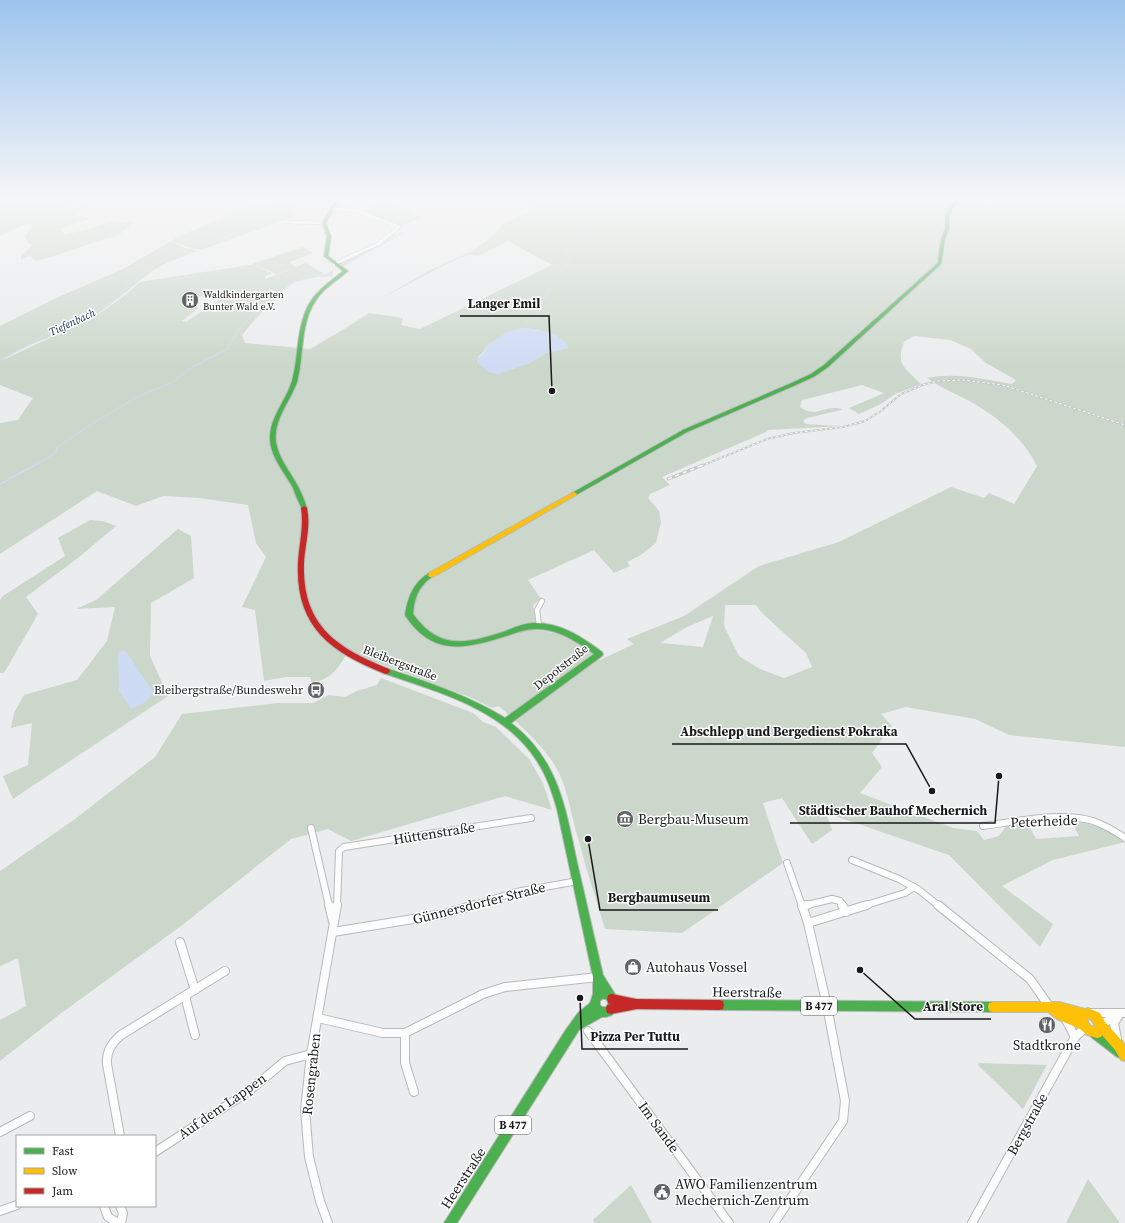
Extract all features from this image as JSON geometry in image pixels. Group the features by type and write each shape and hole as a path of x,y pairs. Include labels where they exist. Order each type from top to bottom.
{"street":[{"path":"326,255 338,271 347,260 356,255"},
{"path":"542,602 537,610 539,626 523,628 471,643 454,645 437,641 422,632 409,615 411,595 419,584 428,576 684,431 813,375 826,366 936,268 940,263 941,255"},
{"name":"Bleibergstraße","path":"338,271 310,305 306,315 298,370 294,385 277,415 273,428 273,441 277,454 299,492 305,506 306,521 300,577 303,601 318,628 330,641 357,660 468,700 492,712 525,740 542,761 553,784 561,810 578,881 598,977 598,996"},
{"name":"Depotstraße","path":"505,723 599,654 576,637 558,629 539,626"},
{"name":"Hüttenstraße","path":"339,851 344,847 531,818"},
{"name":"Peterheide","path":"983,826 1074,818 1105,826 1125,838"},
{"name":"Rosengraben","path":"311,828 333,928"},
{"name":"Rosengraben","path":"328,1223 320,1201 309,1157 305,1110 311,1054 337,905 339,851"},
{"path":"852,860 899,879 914,888 1030,979 1050,1007 1061,1015 1084,1026 1125,1056"},
{"path":"774,1223 843,1121 845,1101 827,1006 808,923 787,863"},
{"name":"Günnersdorfer Straße","path":"333,928 444,914 516,892 578,881"},
{"path":"808,923 905,893 914,888"},
{"path":"802,906 832,899 840,901 846,912"},
{"path":"180,942 195,990"},
{"path":"120,1135 107,1064 106,1056 108,1050 121,1035 225,971"},
{"path":"318,1018 383,1033 405,1032 427,1023 483,994 505,987 598,977"},
{"name":"Bleibergstraße","path":"598,977 610,997"},
{"path":"602,993 610,997 613,1005 611,1009 607,1012 601,1012 595,1005 598,996 602,993"},
{"path":"185,996 195,1035"},
{"name":"Heerstraße","path":"610,997 636,1004"},
{"name":"Heerstraße","path":"611,1009 636,1004 1059,1007 1087,1013"},
{"name":"Heerstraße","path":"450,1223 576,1026 582,1017 595,1005"},
{"name":"Heerstraße","path":"576,1026 601,1012"},
{"path":"1084,1026 1081,1018 1087,1013 1122,1014"},
{"path":"1087,1013 1096,1017 1100,1026 1119,1046 1125,1056"},
{"path":"1094,1033 1099,1031 1100,1026 1122,1014"},
{"path":"1119,1046 1114,1023 1122,1014"},
{"path":"1061,1015 1070,1026 1075,1037"},
{"name":"Bergstraße","path":"972,1223 1075,1037 1084,1026"},
{"name":"Im Sande","path":"588,1031 729,1223"},
{"path":"405,1032 405,1063 414,1092"},
{"name":"Auf dem Lappen","path":"156,1151 249,1091 285,1061 311,1054"},
{"path":"0,1132 30,1116"},
{"path":"0,1212 16,1205"},
{"path":"104,1207 105,1212 113,1222 118,1223"},
{"path":"120,1207 123,1212 121,1223"}],"green space":[{"path":"57,255 35,261 30,256 21,260 21,256"},
{"path":"147,255 186,255 155,269 110,305 85,321 96,316 124,296 140,282 249,265 254,265 272,273 265,276 265,279 253,284 306,263 324,274 331,272 334,269 332,276 315,277 298,281 291,285 268,305 242,335 245,343 310,349 369,313 403,318 401,325 420,329 552,265 534,255 1125,255 1125,747 1009,735 975,719 906,707 881,714 892,726 872,753 882,767 860,793 953,828 977,831 984,840 999,836 1007,825 1028,824 1036,839 1079,836 1072,822 1100,828 1125,842 1053,860 1002,886 1053,924 1040,947 949,855 826,813 832,830 812,844 782,798 763,803 783,863 682,933 605,929 584,861 562,779 552,761 534,739 499,706 492,708 470,697 365,658 349,650 335,671 319,681 312,683 310,677 286,677 264,681 255,610 242,607 266,557 256,543 248,505 199,498 163,496 136,506 97,491 0,554 0,423 18,420 33,398 0,385 0,326 56,298 123,269","holes":["226,294 186,322 182,321 199,308 181,304 193,295 215,299","522,328 541,331 555,336 566,343 568,348 546,353 529,363 498,374 477,362 479,356 490,344 501,336","64,331 3,360 25,348","914,336 950,340 971,349 986,363 1016,380 1012,384 959,376 938,376 927,378 991,414 1009,429 1025,446 1037,466 1014,504 989,493 984,498 951,487 839,542 759,566 684,616 627,639 634,644 600,660 584,647 570,639 554,633 534,630 536,616 533,605 541,599 528,580 594,550 614,573 630,566 627,562 639,556 656,543 661,522 659,511 648,498 650,494 670,485 662,477 766,432 767,430 841,426 806,424 803,421 807,418 842,409 831,408 811,412 800,407 802,400 862,385 884,393 849,408 859,414 881,404 895,394 921,384 901,362 904,342","756,605 762,613 806,653 812,667 784,678 760,669 739,656 724,626 725,606","713,616 703,647 660,643 687,627"]},
{"path":"279,255 307,255 289,262 295,267 277,274 252,264"},
{"path":"354,255 363,255 343,266 337,264"},
{"path":"464,255 467,255 448,263 382,298 430,270"},
{"path":"90,520 103,521 116,526 78,558 26,597 38,614 4,673 0,673 0,600 3,596 65,556 58,538"},
{"path":"178,529 191,536 194,578 151,603 150,656 168,696 13,799 3,776 28,765 32,723 11,728 14,713 24,695 77,680 107,641 115,607 76,609 96,600"},
{"path":"381,678 473,713 483,722 496,727 529,759 543,783 552,810 505,796 351,841 328,829 291,839 181,926 60,1014 0,1061 0,1020 26,1006 18,958 0,966 0,871 75,819 155,757 182,714 278,703 313,703 329,695 345,697 357,691 377,685"},
{"path":"979,1063 1047,1065 1023,1109 978,1065"},
{"path":"1088,1179 1120,1223 1066,1223"},
{"path":"631,1185 652,1223 594,1223 593,1220"}],"water":[{"path":"522,328 534,329 556,336 566,343 568,348 546,353 529,363 498,374 488,372 478,363 477,359 484,353 488,345 510,331"},
{"path":"125,650 154,693 144,703 131,709 119,690 118,653"}],"waterway":[{"name":"Tiefenbach","path":"0,360 33,343 51,329 66,322 88,316 120,297 126,286 171,255"},
{"path":"343,266 363,255"},
{"path":"524,324 538,314 543,301 556,278 570,259 569,255"},
{"path":"33,466 56,453 56,449 59,446 90,425 139,396 173,382 189,369 227,349 238,331 257,311 266,306 269,300 294,282 330,273 333,270"},
{"path":"0,484 35,465"}],"railway":[{"path":"701,466 767,439 794,433 843,427 865,421 881,411 901,394 925,384 939,381 962,380 1003,385 1125,425"},
{"path":"668,479 703,465"}],"traffic: fast":[{"path":"304,508 297,491 278,458 273,442 273,434 277,418 294,382 304,323 311,304 318,294 346,271 326,255"},
{"path":"574,494 685,431 813,375 826,366 940,263 941,255"},
{"path":"431,575 421,583 415,592 409,615 420,628 431,637 442,642 465,644 492,638 525,627 536,626 554,628 570,634 599,654 505,723"},
{"path":"386,671 442,690 482,709 502,721 516,732 529,744 540,758 554,786 561,809 598,977 598,996"},
{"path":"598,977 608,994"},
{"path":"600,994 608,994 613,999 613,1003 611,1010 608,1012 600,1012 595,1007 595,999 600,994"},
{"path":"450,1223 569,1035 582,1017 595,1005"},
{"path":"719,1005 993,1007"},
{"path":"578,1025 601,1012"},
{"path":"1095,1033 1121,1053"}],"traffic: slow":[{"path":"431,575 574,494"},
{"path":"993,1007 1059,1007 1083,1013"},
{"path":"1051,1008 1061,1015 1083,1025"},
{"path":"1101,1026 1097,1033 1088,1030 1083,1025 1081,1015 1088,1013 1096,1017 1101,1026 1119,1046 1125,1056"}],"traffic: jam":[{"path":"304,508 306,522 301,563 301,584 305,603 312,619 322,633 335,645 350,655 386,671"},
{"path":"612,999 636,1004 719,1005"},
{"path":"611,1009 635,1005"}],"place":[{"name":"Waldkindergarten Bunter Wald e.V.","path":"190,300"},
{"name":"Langer Emil","path":"552,391"},
{"name":"Bleibergstraße/Bundeswehr","path":"316,690"},
{"name":"Städtischer Bauhof Mechernich","path":"999,776"},
{"name":"Abschlepp und Bergedienst Pokraka","path":"932,791"},
{"name":"Bergbau-Museum","path":"625,819"},
{"name":"Bergbaumuseum","path":"588,839"},
{"name":"Autohaus Vossel","path":"633,967"},
{"name":"Aral Store","path":"860,970"},
{"name":"Pizza Per Tuttu","path":"580,998"},
{"name":"Stadtkrone","path":"1047,1025"},
{"name":"AWO Familienzentrum Mechernich-Zentrum","path":"662,1192"}]}
